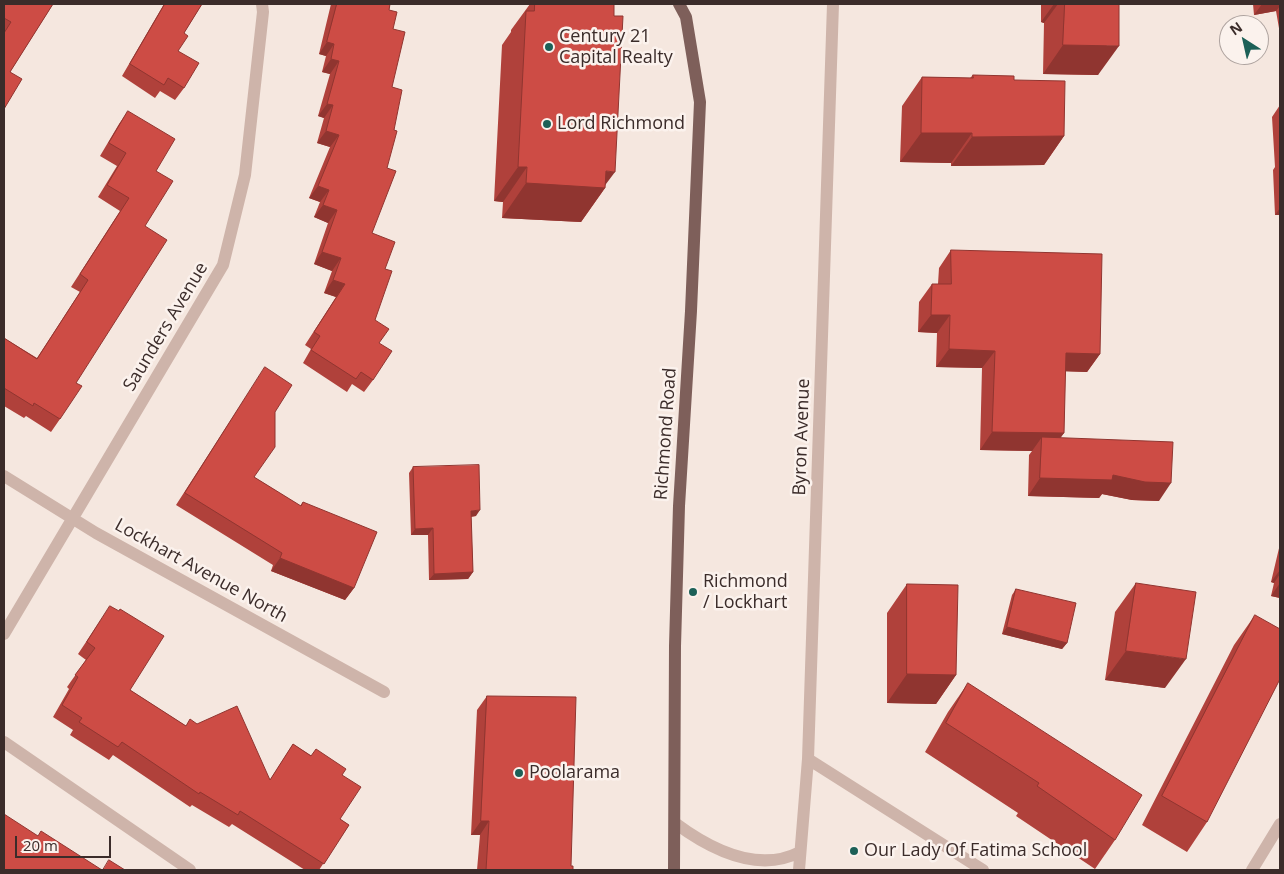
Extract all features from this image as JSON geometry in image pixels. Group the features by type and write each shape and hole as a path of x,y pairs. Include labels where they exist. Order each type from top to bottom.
{"main road":[{"name":"Richmond Road","path":"674,870 675,666 679,506 690,350 700,102 686,16 679,4"}],"street":[{"name":"Saunders Avenue","path":"4,634 223,265 245,175 263,12 262,4"},
{"name":"Byron Avenue","path":"799,870 808,760 833,4"},
{"name":"Lockhart Avenue North","path":"4,476 72,518 384,692"},
{"path":"4,742 190,870"},
{"path":"808,760 983,870"},
{"path":"675,823 702,843 724,854 754,862 788,859 800,852"},
{"path":"1252,870 1280,824"}],"building":[{"path":"4,4 53,4 10,72 22,79 4,109 4,33 11,22 4,18"},
{"path":"165,4 202,4 184,33 188,36 178,51 199,63 184,88 168,78 164,85 130,64"},
{"path":"337,4 390,4 389,10 397,12 393,29 405,32 392,87 402,90 394,130 397,131 387,168 396,171 372,233 395,242 385,269 392,271 375,320 389,329 379,343 392,351 373,380 361,372 356,379 311,350 320,336 314,332 345,284 333,280 341,258 322,252 337,210 323,205 329,190 318,186 339,135 326,131 333,105 327,104 339,61 331,59 334,44 327,42"},
{"name":"Lord Richmond","path":"535,4 614,4 614,16 623,16 615,172 606,171 605,188 526,183 527,167 518,167 526,11 534,11"},
{"path":"1065,4 1119,4 1119,46 1063,45"},
{"path":"973,75 1014,76 1014,80 1065,81 1064,136 972,137 972,133 921,133 922,77 973,78"},
{"path":"128,111 175,139 156,171 173,181 145,226 167,240 76,383 82,386 60,419 34,403 33,406 4,388 4,338 37,359 88,280 80,274 129,198 107,185 126,153 109,143"},
{"path":"951,250 1102,254 1100,354 1066,353 1064,433 992,432 995,351 949,349 950,315 931,315 932,284 951,284"},
{"path":"265,367 292,385 275,412 275,447 254,477 301,506 303,502 377,532 354,588 280,558 282,553 185,493"},
{"path":"1042,437 1173,442 1171,483 1145,482 1113,475 1112,480 1040,478"},
{"path":"479,465 480,510 471,511 473,572 434,574 433,528 415,529 413,467"},
{"path":"1136,583 1196,592 1186,659 1126,651"},
{"path":"907,584 958,585 956,675 907,674"},
{"path":"1016,589 1076,603 1067,643 1007,627"},
{"path":"110,606 119,611 120,609 164,636 130,690 186,726 190,719 197,724 237,706 270,780 293,744 311,756 316,749 346,769 342,775 361,787 340,819 349,825 324,864 240,811 238,815 200,792 199,794 122,742 118,747 79,722 82,718 62,705 78,677 75,675 95,648 87,642"},
{"path":"1255,615 1280,629 1280,679 1207,822 1162,796"},
{"path":"968,683 1142,795 1115,840 1037,786 1039,783 946,723"},
{"name":"Poolarama","path":"487,696 576,697 571,866 573,866 573,870 486,870 489,821 481,821"},
{"path":"4,814 38,836 41,831 102,870 4,870"},
{"path":"109,860 125,870 103,870"}],"place":[{"name":"Century 21 Capital Realty","path":"549,47"},
{"name":"Lord Richmond","path":"547,124"},
{"name":"Richmond / Lockhart","path":"693,592"},
{"name":"Poolarama","path":"519,773"},
{"name":"Our Lady Of Fatima School","path":"854,851"}]}
